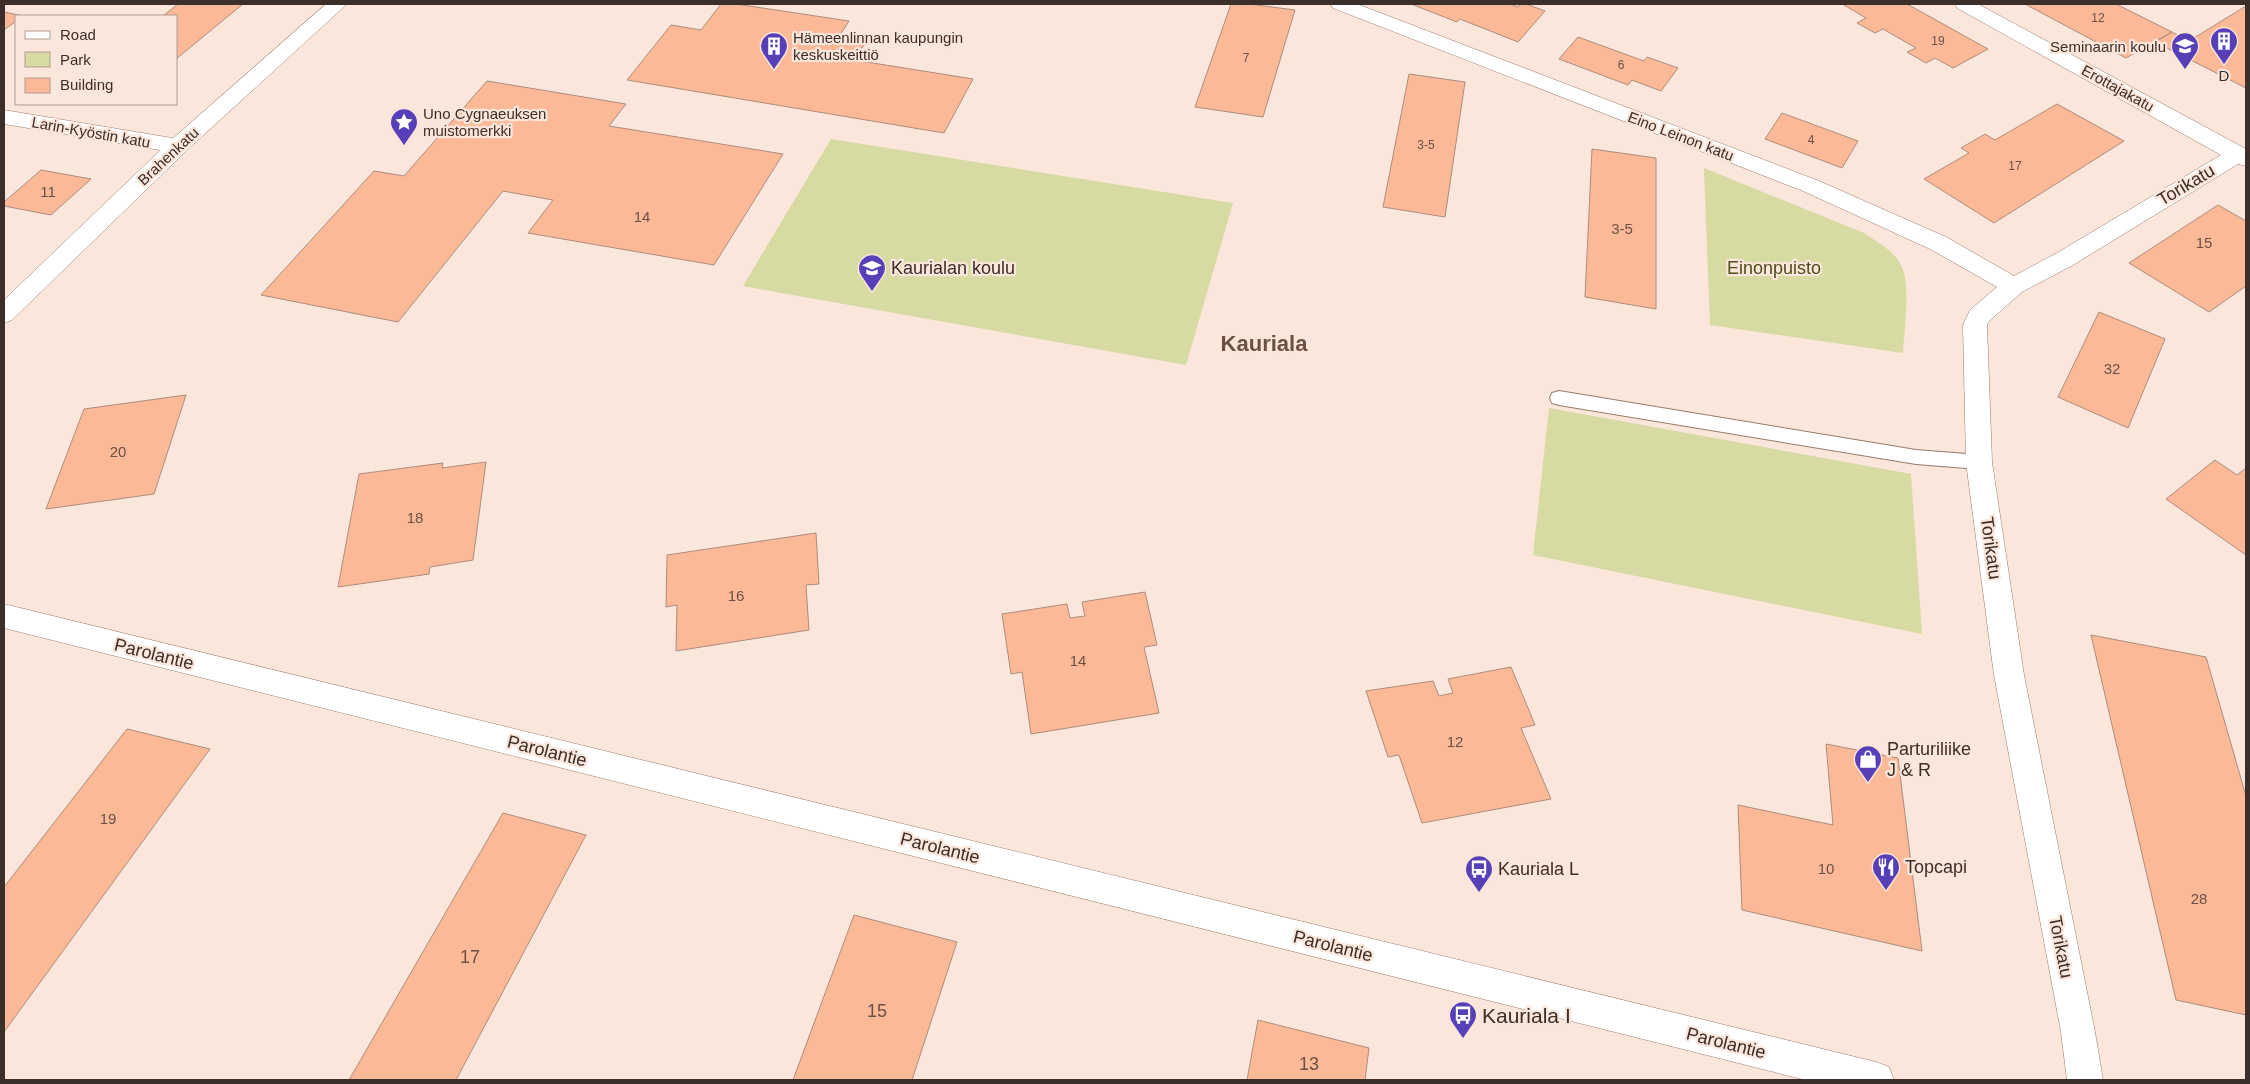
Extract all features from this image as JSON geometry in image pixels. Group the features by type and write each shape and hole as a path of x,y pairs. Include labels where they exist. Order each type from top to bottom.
{"street":[{"name":"Brahenkatu","path":"4,314 178,146 336,4"},
{"name":"Eino Leinon katu","path":"1340,4 1811,186 1938,243 2014,286"},
{"name":"Erottajakatu","path":"1964,4 2242,156"},
{"name":"Larin-Kyöstin katu","path":"4,117 178,146"},
{"name":"Torikatu","path":"2085,1080 2078,1032 2009,675 1979,462 1975,325 1979,316 2014,286 2065,259 2242,156"},
{"name":"Parolantie","path":"4,616 1876,1080"}],"lane":[{"path":"1560,398 1916,457 1979,462"}],"green space":[{"path":"831,139 1233,203 1186,365 743,286"},
{"name":"Einonpuisto","path":"1704,168 1864,233 1880,243 1895,256 1902,267 1906,286 1903,353 1710,325"},
{"path":"1549,408 1911,474 1922,634 1533,555"}],"building":[{"path":"178,4 243,4 178,57 178,15 164,15"},
{"name":"Hämeenlinnan kaupungin keskuskeittiö","path":"721,4 736,4 849,21 840,35 868,39 854,60 973,79 944,133 627,80 671,25 701,30"},
{"path":"1231,4 1249,4 1295,10 1263,117 1195,107"},
{"path":"1411,4 1510,4 1518,7 1521,4 1526,4 1545,11 1518,42 1460,19 1457,22"},
{"path":"1907,4 1988,49 1953,68 1935,58 1926,63 1907,52 1916,48 1883,29 1875,33 1857,23 1866,18 1844,5"},
{"path":"2025,4 2116,4 2172,32 2126,58"},
{"name":"D","path":"2246,6 2246,88 2155,42 2172,32 2189,41"},
{"path":"4,12 18,15 15,15 15,22 4,30"},
{"path":"1578,37 1644,61 1647,57 1678,68 1661,91 1632,80 1628,85 1559,59"},
{"path":"1409,74 1465,82 1445,217 1383,207"},
{"path":"487,81 626,104 609,126 783,154 714,265 528,233 553,200 503,191 398,322 261,295 374,171 404,176"},
{"path":"2057,104 2124,141 1994,223 1924,179 1969,153 1961,148 1985,134 1995,140"},
{"path":"1782,113 1858,141 1842,168 1765,139"},
{"path":"1592,149 1656,158 1656,309 1585,297"},
{"path":"41,170 91,179 51,215 4,206 4,202"},
{"path":"2218,205 2246,221 2246,286 2209,312 2129,263"},
{"path":"2099,312 2165,339 2128,428 2058,397"},
{"path":"186,395 154,494 46,509 84,409"},
{"path":"2215,460 2237,475 2246,468 2246,555 2166,499"},
{"path":"486,462 473,560 430,567 429,574 338,587 359,474 443,463 442,468"},
{"path":"816,533 819,584 806,585 809,630 676,651 677,605 666,607 667,555"},
{"path":"1145,592 1157,645 1144,647 1159,713 1031,734 1022,672 1011,674 1002,614 1067,604 1070,618 1085,616 1082,602"},
{"path":"2091,635 2206,657 2246,796 2246,1015 2176,1000"},
{"path":"1511,667 1535,725 1521,728 1551,799 1422,823 1399,755 1388,757 1366,691 1433,681 1439,696 1453,693 1448,679"},
{"path":"127,729 210,749 4,1032 4,887"},
{"path":"1826,744 1898,758 1922,951 1742,910 1738,805 1833,825"},
{"path":"503,813 586,835 456,1080 349,1080"},
{"path":"854,915 957,942 912,1080 793,1080"},
{"path":"1258,1020 1369,1048 1365,1080 1247,1080"}],"place":[{"name":"D","path":"2224,65"},
{"name":"Hämeenlinnan kaupungin keskuskeittiö","path":"774,70"},
{"name":"Seminaarin koulu","path":"2185,70"},
{"name":"Uno Cygnaeuksen muistomerkki","path":"404,146"},
{"name":"Kaurialan koulu","path":"872,292"},
{"name":"Parturiliike J & R","path":"1868,783"},
{"name":"Topcapi","path":"1886,891"},
{"name":"Kauriala L","path":"1479,893"},
{"name":"Kauriala I","path":"1463,1039"}],"district":[{"name":"Kauriala","path":"1264,343"}]}
